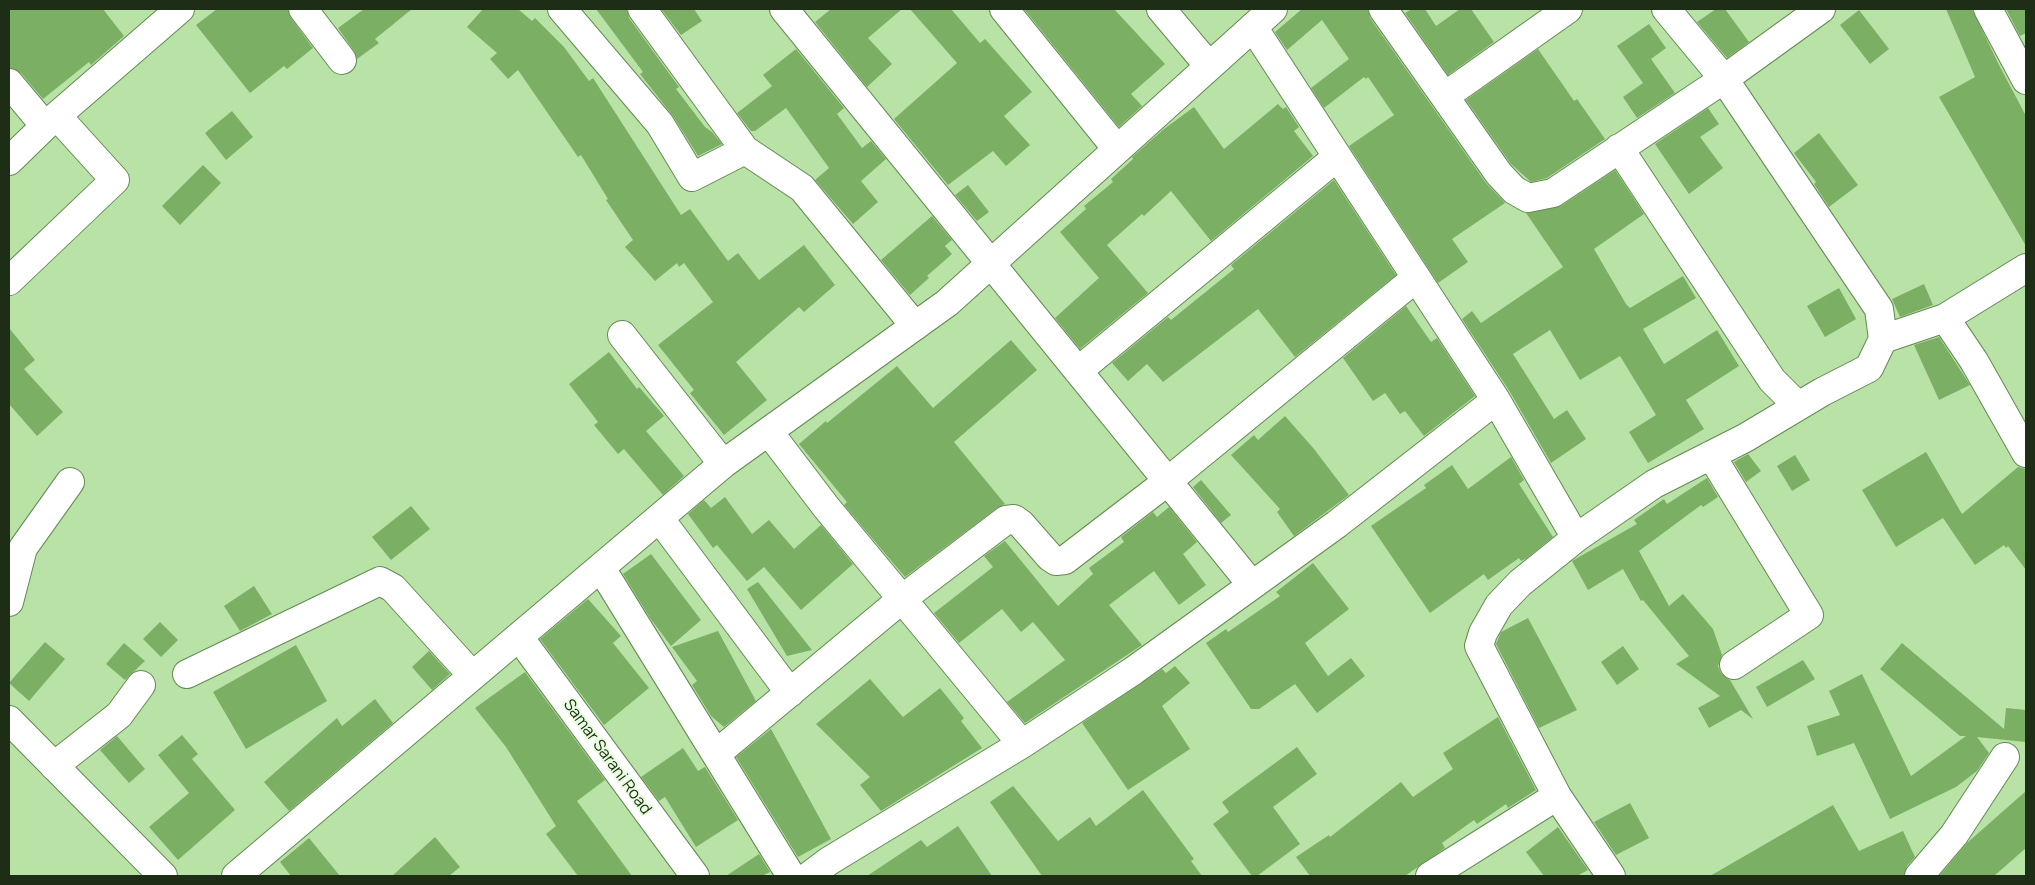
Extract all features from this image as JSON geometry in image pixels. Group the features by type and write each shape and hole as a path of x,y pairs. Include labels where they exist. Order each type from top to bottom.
{"street":[{"path":"9,160 180,9"},
{"path":"303,9 342,60"},
{"path":"562,9 660,124 692,177 745,150"},
{"path":"642,9 745,150 802,188 915,326"},
{"path":"784,9 1252,585"},
{"path":"1004,9 1117,149"},
{"path":"1161,9 1210,66"},
{"path":"236,876 723,464 947,303 1272,9"},
{"path":"1383,9 1498,174 1514,190 1528,198 1553,192 1724,79 1821,9"},
{"path":"1445,96 1568,9"},
{"path":"1611,876 1557,796 1479,646 1483,633 1499,605 1520,583 1576,538 1654,484 1712,455 1869,368 1883,339 1879,309 1724,79 1666,9"},
{"path":"1988,9 2026,80"},
{"path":"1253,27 1496,400 1576,538"},
{"path":"9,83 115,180 9,281"},
{"path":"1619,148 1772,380 1798,406"},
{"path":"1078,371 1337,157"},
{"path":"1883,339 1945,318 2026,268"},
{"path":"716,754 902,599 1006,520 1014,519 1022,524 1050,557 1056,561 1065,560 1168,481 1416,278"},
{"path":"1945,318 1974,361 2026,452"},
{"path":"622,335 723,464"},
{"path":"826,871 1134,671 1337,524 1496,400"},
{"path":"769,432 826,507 1022,744"},
{"path":"1712,455 1808,615 1734,665"},
{"path":"9,602 23,548 70,482"},
{"path":"660,519 790,693"},
{"path":"600,568 791,876"},
{"path":"187,674 380,581 393,588 472,675"},
{"name":"Samar Sarani Road","path":"519,637 695,876"},
{"path":"54,766 119,715 141,685"},
{"path":"9,720 163,876"},
{"path":"1919,876 1954,835 2005,757"},
{"path":"1430,876 1557,796"}],"building":[{"path":"9,9 103,9 124,36 91,65 89,62 43,99 21,73 9,68"},
{"path":"217,9 288,9 291,18 313,48 287,69 284,66 250,93 196,25"},
{"path":"364,9 412,9 375,39 379,43 357,59 354,51 338,28"},
{"path":"483,9 518,9 532,21 535,18 564,47 589,81 593,78 681,215 690,209 728,261 738,253 759,280 804,245 835,285 804,312 799,307 736,362 767,400 724,435 690,393 694,390 658,345 713,302 684,263 679,267 677,263 655,281 625,247 633,240 606,200 608,199 581,155 578,157 518,70 508,79 490,59 497,53 467,27"},
{"path":"596,9 627,9 629,18 679,87 676,89 705,127 722,144 698,156 673,116 640,74 643,72"},
{"path":"661,9 694,9 702,21 681,35"},
{"path":"831,9 902,9 868,38 892,64 867,87 815,22"},
{"path":"910,9 951,9 980,43 985,39 1032,92 1004,116 1030,145 1006,166 993,151 948,185 894,119 957,63"},
{"path":"1024,9 1114,9 1165,64 1131,94 1142,106 1119,127"},
{"path":"1302,9 1368,9 1370,18 1486,183 1505,203 1452,239 1468,262 1438,283 1349,146 1394,115 1368,77 1366,79 1364,77 1324,108 1311,88 1349,59 1322,20 1287,50 1275,32"},
{"path":"1412,9 1425,9 1436,26 1460,9 1471,9 1494,42 1448,75 1405,13"},
{"path":"1716,9 1725,9 1749,42 1727,58 1697,22"},
{"path":"1946,9 1972,9 2026,116 2026,246 1939,97 1975,77"},
{"path":"2006,9 2026,9 2026,33 2020,36"},
{"path":"1859,10 1889,49 1870,64 1840,25"},
{"path":"1649,24 1666,48 1651,59 1675,93 1637,118 1623,97 1643,83 1617,46"},
{"path":"796,49 844,108 837,114 862,148 871,141 886,159 861,181 878,202 853,224 815,180 829,168 786,108 755,131 751,131 737,113 772,86 763,75"},
{"path":"1538,49 1574,101 1577,99 1605,139 1547,178 1531,182 1511,164 1466,100"},
{"path":"1278,104 1283,109 1286,107 1299,127 1294,131 1313,156 1211,241 1171,191 1144,216 1142,214 1107,245 1148,293 1080,349 1055,318 1099,278 1060,232 1086,209 1084,206 1113,182 1111,179 1133,159 1132,157 1164,129 1194,107 1224,149"},
{"path":"1708,108 1719,124 1700,137 1723,168 1689,194 1655,144"},
{"path":"232,111 253,137 226,160 205,133"},
{"path":"1819,133 1858,185 1829,207 1814,184 1816,182 1794,153"},
{"path":"203,165 221,183 180,225 162,206"},
{"path":"1615,170 1644,214 1594,249 1626,304 1630,308 1683,276 1696,298 1643,329 1664,364 1717,330 1739,366 1686,400 1704,429 1648,463 1629,432 1656,415 1620,356 1580,380 1550,330 1513,354 1554,419 1567,410 1586,439 1551,463 1510,392 1462,319 1472,311 1481,323 1563,267 1526,213 1561,206"},
{"path":"1334,180 1396,275 1295,357 1258,309 1163,382 1147,364 1128,381 1112,363 1168,317 1171,320 1234,269 1231,265"},
{"path":"968,185 989,212 977,221 955,195"},
{"path":"932,216 952,240 945,246 952,254 927,276 929,278 910,295 881,260"},
{"path":"1924,284 1933,305 1900,317 1892,299"},
{"path":"1839,288 1856,319 1825,337 1807,306"},
{"path":"1406,306 1431,342 1437,338 1475,396 1424,436 1405,411 1400,414 1385,393 1373,401 1343,358"},
{"path":"9,328 35,360 24,369 63,412 37,436 9,404"},
{"path":"1939,337 1970,385 1939,400 1914,345"},
{"path":"1011,340 1037,370 954,442 1005,504 905,577 844,505 847,502 799,444 897,366 933,408"},
{"path":"609,352 637,389 639,387 664,416 646,431 684,476 663,495 624,449 618,454 594,425 598,422 569,384"},
{"path":"1285,416 1314,449 1349,495 1294,536 1277,512 1280,509 1231,455 1254,435 1258,440"},
{"path":"1926,452 1962,514 2018,467 2026,469 2026,570 2008,546 2006,548 2004,545 1975,565 1943,518 1896,547 1862,490"},
{"path":"1748,454 1761,471 1746,482 1734,462"},
{"path":"1795,455 1810,480 1792,491 1777,466"},
{"path":"1511,457 1524,480 1519,484 1553,537 1527,558 1521,561 1519,558 1488,580 1484,574 1430,613 1371,526 1426,488 1424,485 1452,465 1468,489"},
{"path":"1707,478 1718,497 1703,507 1701,505 1639,551 1669,606 1683,594 1713,629 1722,655 1718,666 1721,673 1730,680 1753,719 1741,710 1709,728 1698,708 1720,696 1676,664 1689,656 1643,600 1641,601 1623,569 1588,590 1572,561 1637,524 1634,520 1664,499 1667,504"},
{"path":"1201,480 1231,515 1221,523 1193,487"},
{"path":"725,497 752,534 769,520 794,549 821,525 853,564 801,610 764,567 747,581 717,545 713,548 688,514 704,500 711,508"},
{"path":"411,506 430,529 391,560 372,537"},
{"path":"1169,507 1197,542 1183,554 1206,585 1179,605 1154,571 1109,605 1142,645 1025,723 1007,702 1065,660 1033,622 1021,632 1002,609 959,643 934,613 993,567 984,556 1005,541 1058,606 1093,574 1089,568 1124,542 1121,537 1153,512 1157,517"},
{"path":"651,554 701,620 671,646 650,618 623,574"},
{"path":"1313,563 1349,609 1305,643 1328,676 1351,658 1365,676 1317,713 1295,684 1259,709 1251,709 1206,643 1226,629 1228,632 1280,596 1276,592"},
{"path":"758,582 812,650 787,656 747,589"},
{"path":"254,586 272,614 240,631 224,606"},
{"path":"588,599 621,636 613,643 649,688 604,725 540,639"},
{"path":"1528,618 1577,710 1539,728 1496,644 1501,632"},
{"path":"160,622 178,640 161,657 143,639"},
{"path":"718,631 756,701 724,727 711,716 692,685 697,681 672,647"},
{"path":"45,642 65,659 29,701 9,683"},
{"path":"124,643 145,661 125,680 106,664"},
{"path":"1902,643 2004,729 2006,708 2026,710 2026,742 1977,737 1989,753 1977,771 1956,787 1890,819 1854,743 1817,756 1807,726 1840,715 1829,691 1862,674 1911,776 1966,736 1960,736 1880,669"},
{"path":"296,645 327,701 246,749 213,692"},
{"path":"1623,646 1639,669 1617,685 1601,662"},
{"path":"429,651 450,674 432,690 412,667"},
{"path":"1803,660 1815,679 1767,707 1756,687"},
{"path":"1175,666 1190,683 1162,706 1190,749 1128,790 1082,723 1162,669 1166,673"},
{"path":"525,672 605,780 577,801 632,876 578,876 546,834 556,826 506,747 475,708"},
{"path":"870,679 903,717 940,688 964,718 961,721 982,748 881,811 860,785 870,777 816,724"},
{"path":"375,699 393,723 289,811 264,782 337,718 342,726"},
{"path":"1498,717 1536,790 1508,808 1506,804 1477,824 1474,820 1442,843 1445,848 1405,876 1310,876 1296,857 1329,835 1330,837 1401,782 1413,797 1453,769 1443,753"},
{"path":"771,729 831,839 798,857 736,757"},
{"path":"182,735 198,754 192,759 235,810 178,860 149,827 189,793 158,755"},
{"path":"117,736 145,769 129,783 100,750"},
{"path":"1297,747 1317,774 1273,807 1300,844 1257,876 1252,876 1213,824 1229,812 1222,802"},
{"path":"683,748 698,771 705,767 738,820 696,847 665,797 659,801 641,777"},
{"path":"1013,786 1058,841 1090,817 1096,826 1143,790 1194,859 1191,861 1202,876 1042,876 990,802"},
{"path":"2026,791 2026,848 1994,876 1939,876 1967,843"},
{"path":"1630,803 1649,838 1616,855 1594,822"},
{"path":"1833,805 1859,851 1903,831 1915,857 1907,866 1904,876 1710,876"},
{"path":"958,826 992,876 867,876 921,840 927,847"},
{"path":"1558,827 1588,870 1577,876 1544,876 1526,852"},
{"path":"435,837 460,867 449,876 392,876"},
{"path":"309,838 340,876 291,876 280,862"},
{"path":"759,854 770,872 762,876 726,876"}]}
